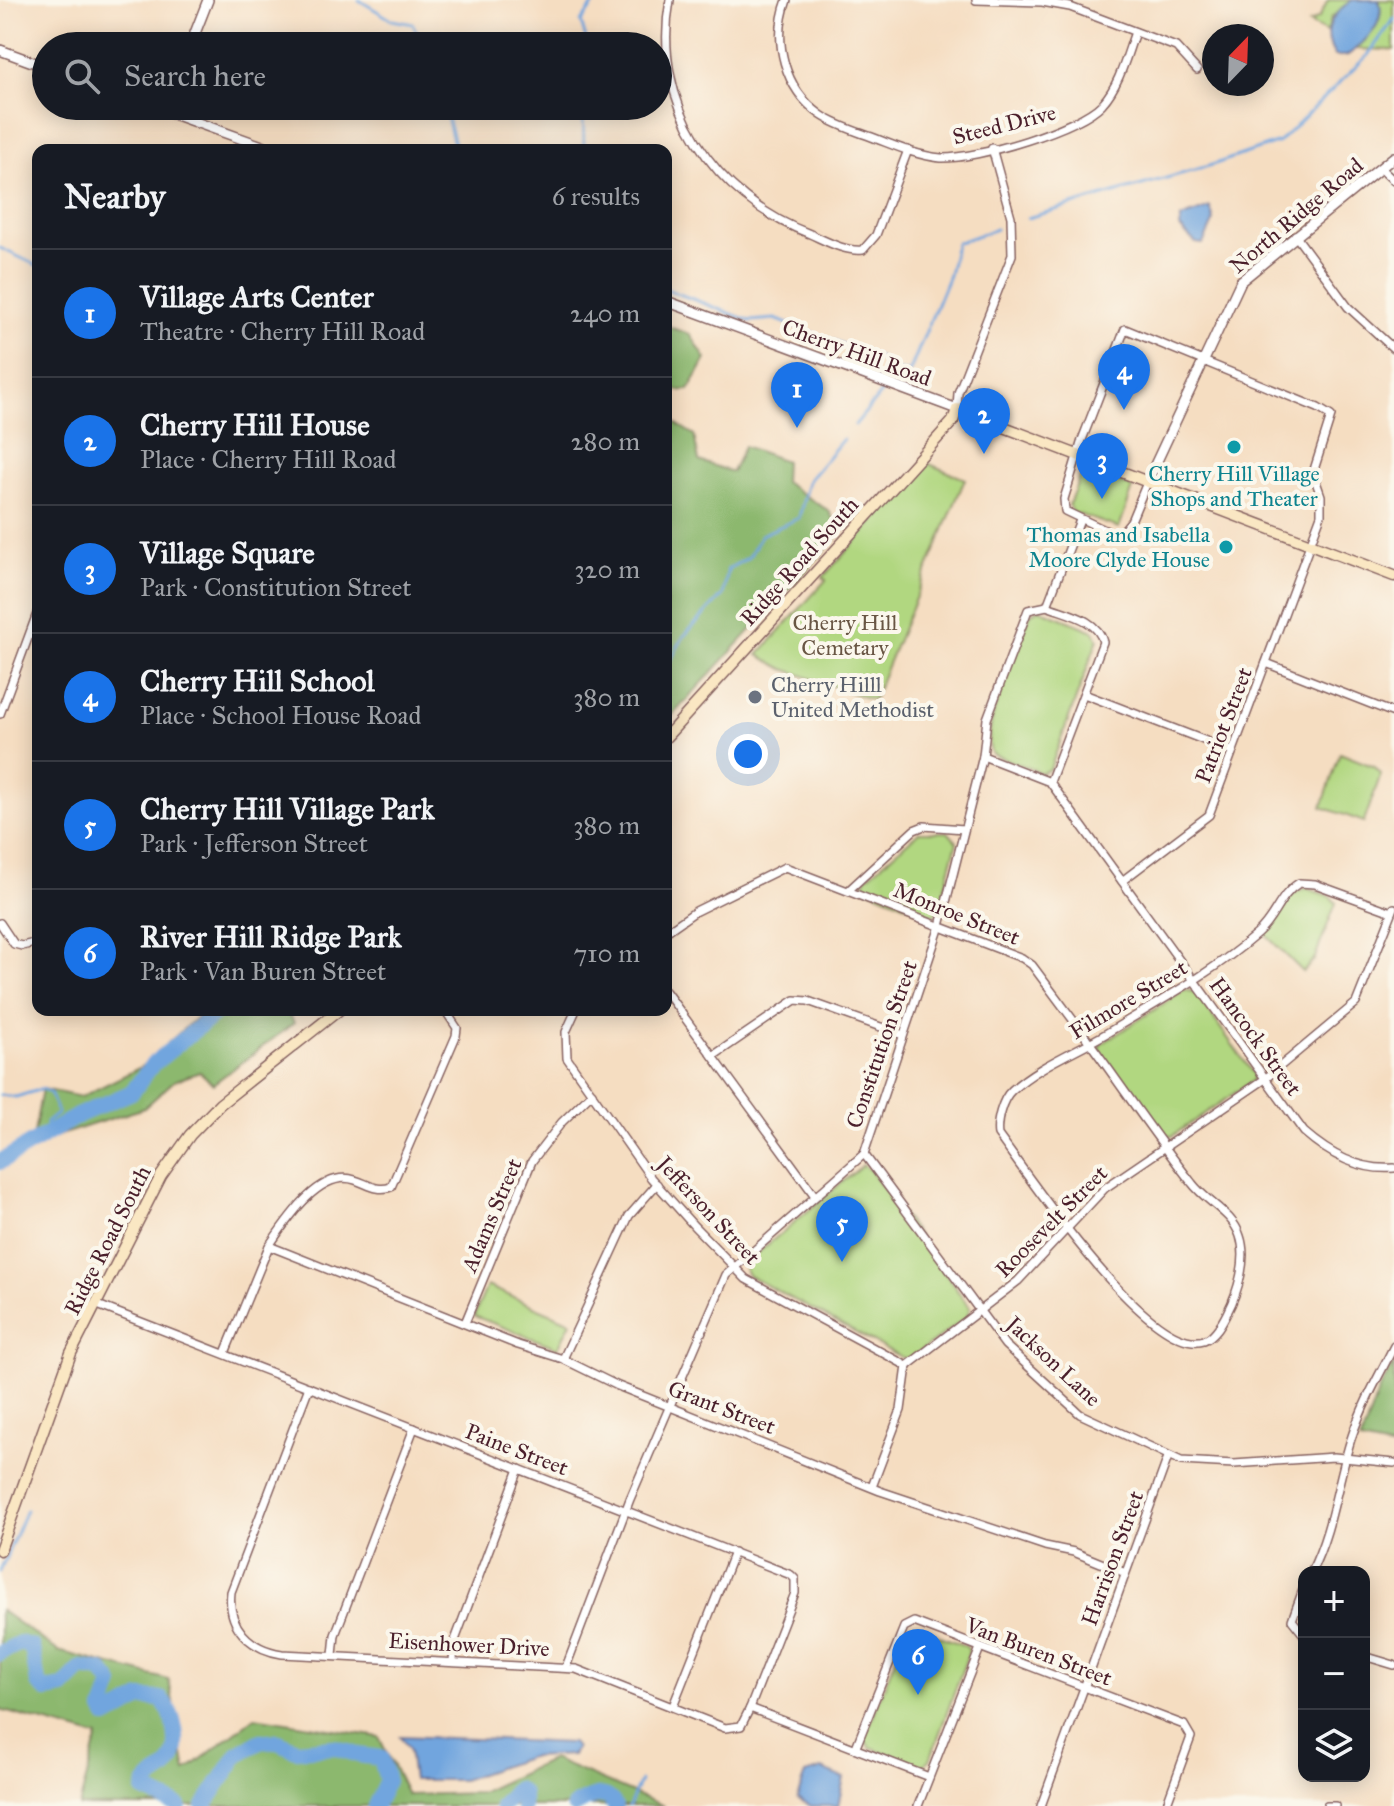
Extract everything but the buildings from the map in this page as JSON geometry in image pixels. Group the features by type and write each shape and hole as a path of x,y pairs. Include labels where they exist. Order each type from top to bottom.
{"main road":[{"name":"Cherry Hill Road","path":"957,409 1394,576"},
{"name":"Ridge Road South","path":"672,730 953,421 957,409"},
{"name":"Ridge Road South","path":"0,1550 63,1372 161,1176 190,1135 220,1104 331,1016"}],"street":[{"path":"195,32 208,0"},
{"path":"665,32 670,0"},
{"name":"Steed Drive","path":"787,0 781,24 781,50 789,76 801,98 821,115 838,124 908,150 947,158 1066,128 1087,117 1115,85 1135,32"},
{"path":"976,0 1058,4 1176,47 1197,70"},
{"path":"0,50 32,62"},
{"path":"672,76 683,118 714,169 760,210 804,232 852,250 863,250 876,235 908,150"},
{"path":"196,120 258,144"},
{"path":"957,409 958,393 1012,255 1011,217 992,148"},
{"name":"North Ridge Road","path":"1148,480 1241,281 1394,157"},
{"path":"1380,168 1394,181"},
{"path":"1295,235 1348,307 1394,349"},
{"name":"Cherry Hill Road","path":"672,303 957,409"},
{"path":"1148,480 1131,521 1122,532 1109,532 1065,511 1064,499 1078,454 1125,329 1203,362"},
{"name":"Patriot Street","path":"1122,881 1203,823 1209,815 1321,515 1321,496 1313,473 1331,416 1203,362"},
{"name":"Constitution Street","path":"566,1667 626,1509 703,1323 733,1267 864,1154 940,926 983,756 987,719 1028,610 1047,606 1080,520"},
{"path":"983,756 1050,782 1103,642 1101,630 1047,606"},
{"path":"0,714 32,627"},
{"path":"1266,663 1394,713"},
{"path":"1084,694 1232,751"},
{"name":"Hancock Street","path":"1050,782 1304,1132 1342,1159 1363,1166 1394,1168"},
{"path":"850,889 914,830 924,826 964,829"},
{"name":"Monroe Street","path":"672,928 696,911 785,867 850,889 1032,965 1194,1186 1225,1213 1241,1238 1243,1255 1231,1305 1212,1334 1192,1341 1179,1338 1158,1324 1096,1267 1068,1229"},
{"name":"Filmore Street","path":"1068,1229 998,1135 997,1127 1012,1090 1194,981 1267,926 1284,895 1299,883 1315,884 1393,910"},
{"name":"Roosevelt Street","path":"907,1366 1018,1281 1105,1188 1265,1079 1356,1003 1393,910"},
{"path":"0,923 14,944 32,944"},
{"path":"672,1000 815,1196"},
{"path":"713,1056 795,1000 808,1001 903,1035"},
{"path":"225,1353 269,1246 287,1219 331,1181 343,1177 383,1190 391,1187 457,1033 448,1016"},
{"name":"Jefferson Street","path":"573,1016 566,1032 567,1058 657,1184 733,1267 746,1279 907,1366"},
{"name":"Adams Street","path":"465,1323 532,1161 562,1122 592,1093"},
{"name":"Jackson Lane","path":"864,1154 1005,1345 1080,1414 1168,1457 1198,1463 1234,1464 1345,1457 1394,1463"},
{"path":"563,1359 629,1216 657,1184"},
{"name":"Grant Street","path":"269,1246 563,1359 669,1407 872,1487 1045,1546 1074,1552 1123,1572"},
{"name":"Paine Street","path":"95,1304 791,1575 797,1586 750,1708"},
{"path":"1314,1566 1324,1543 1345,1457 1370,1387 1394,1346"},
{"path":"872,1487 901,1410 907,1366"},
{"name":"Eisenhower Drive","path":"309,1387 232,1586 231,1608 244,1636 261,1649 282,1654 566,1667 734,1729 741,1726 750,1708"},
{"path":"333,1655 335,1635 414,1428"},
{"name":"Harrison Street","path":"1041,1806 1123,1572 1168,1457"},
{"path":"453,1662 454,1643 519,1469"},
{"path":"673,1706 734,1552"},
{"path":"1298,1608 1293,1626 1298,1630"},
{"name":"Van Buren Street","path":"856,1747 904,1627 914,1622 1184,1725 1191,1733 1166,1806"},
{"path":"918,1806 980,1648"},
{"path":"1370,1658 1394,1665"},
{"path":"750,1708 929,1777"},
{"path":"1327,1806 1335,1806"}],"green space":[{"path":"1328,0 1352,0 1331,18 1327,32 1309,23 1319,18"},
{"path":"1379,0 1394,0 1394,50 1356,49 1378,21"},
{"path":"672,328 690,334 706,359 689,390 672,391"},
{"path":"672,421 694,435 699,461 732,472 744,446 785,461 784,482 829,511 841,533 672,716"},
{"name":"Cherry Hill Cemetary","path":"927,463 965,479 873,700 784,669 758,655 826,580 823,577"},
{"path":"1087,470 1133,488 1119,528 1072,512 1069,504 1082,473"},
{"path":"1039,609 1094,631 1098,639 1050,769 1042,773 992,754 989,743 1002,685 1031,613"},
{"path":"1340,753 1375,767 1381,774 1364,822 1322,807"},
{"path":"919,832 948,832 957,842 939,909 933,916 863,887 866,878"},
{"path":"1305,888 1330,896 1336,903 1314,960 1303,972 1265,934 1287,898"},
{"path":"1185,990 1195,992 1254,1075 1252,1081 1172,1136 1164,1137 1100,1051 1100,1045"},
{"path":"198,1016 290,1016 294,1023 213,1084 200,1072 174,1081 144,1108 32,1144 42,1089 81,1097 141,1067"},
{"path":"863,1165 871,1171 970,1308 967,1317 911,1358 903,1358 749,1276 744,1269 748,1261"},
{"path":"487,1286 571,1322 558,1348 474,1316"},
{"path":"1394,1363 1394,1449 1360,1442 1378,1392"},
{"path":"0,1610 58,1651 169,1680 186,1771 255,1717 379,1737 407,1795 480,1793 552,1759 664,1806 79,1806 98,1737 0,1710"},
{"path":"911,1627 966,1646 969,1651 930,1760 922,1766 870,1747 864,1740 905,1633"}],"water":[{"path":"1352,0 1379,0 1380,17 1360,45 1347,56 1335,56 1328,39 1330,24 1338,11"},
{"path":"1210,207 1214,220 1203,244 1196,243 1180,228 1181,218"},
{"path":"400,1736 572,1743 576,1748 572,1755 530,1757 462,1780 413,1780 409,1749"},
{"path":"822,1769 844,1778 838,1806 811,1806 797,1798 806,1774"}],"waterway":[{"path":"359,0 392,20 413,24 416,32"},
{"path":"584,32 581,22 597,0"},
{"path":"1027,218 1212,165 1279,142 1368,55 1394,19"},
{"path":"448,120 454,144"},
{"path":"583,120 584,144"},
{"path":"672,291 750,321 775,319 882,359 897,371 909,373 949,275 956,243 996,229"},
{"path":"0,248 32,263"},
{"path":"855,425 882,392"},
{"path":"672,657 684,636 723,595 728,569 749,557 761,535 799,518 808,481 843,439"},
{"path":"0,1162 79,1115 132,1092 152,1065 212,1016"},
{"path":"0,1095 16,1097 42,1089 50,1093 58,1113 46,1123 47,1133"},
{"path":"0,1572 26,1510"},
{"path":"0,1653 20,1643 32,1647 38,1683 46,1690 63,1687 82,1668 102,1671 112,1684 103,1710 107,1717 141,1698 161,1699 173,1721 176,1749 170,1764 149,1781 144,1790 179,1806"},
{"path":"204,1806 238,1754 261,1741 279,1742 296,1750 334,1747 381,1758 387,1781 375,1806"},
{"path":"629,1806 640,1781"},
{"path":"502,1806 517,1789 523,1794 523,1806"},
{"path":"574,1806 596,1796 606,1797 615,1806"}],"place":[{"name":"Cherry Hill School","path":"1124,410"},
{"name":"Village Arts Center","path":"797,428"},
{"name":"Cherry Hill Village Shops and Theater","path":"1234,447"},
{"name":"Cherry Hill House","path":"984,454"},
{"name":"Village Square","path":"1102,499"},
{"name":"Thomas and Isabella Moore Clyde House","path":"1226,547"},
{"name":"Cherry Hilll United Methodist","path":"755,697"},
{"name":"Cherry Hill Village Park","path":"842,1262"},
{"name":"River Hill Ridge Park","path":"918,1695"}]}
